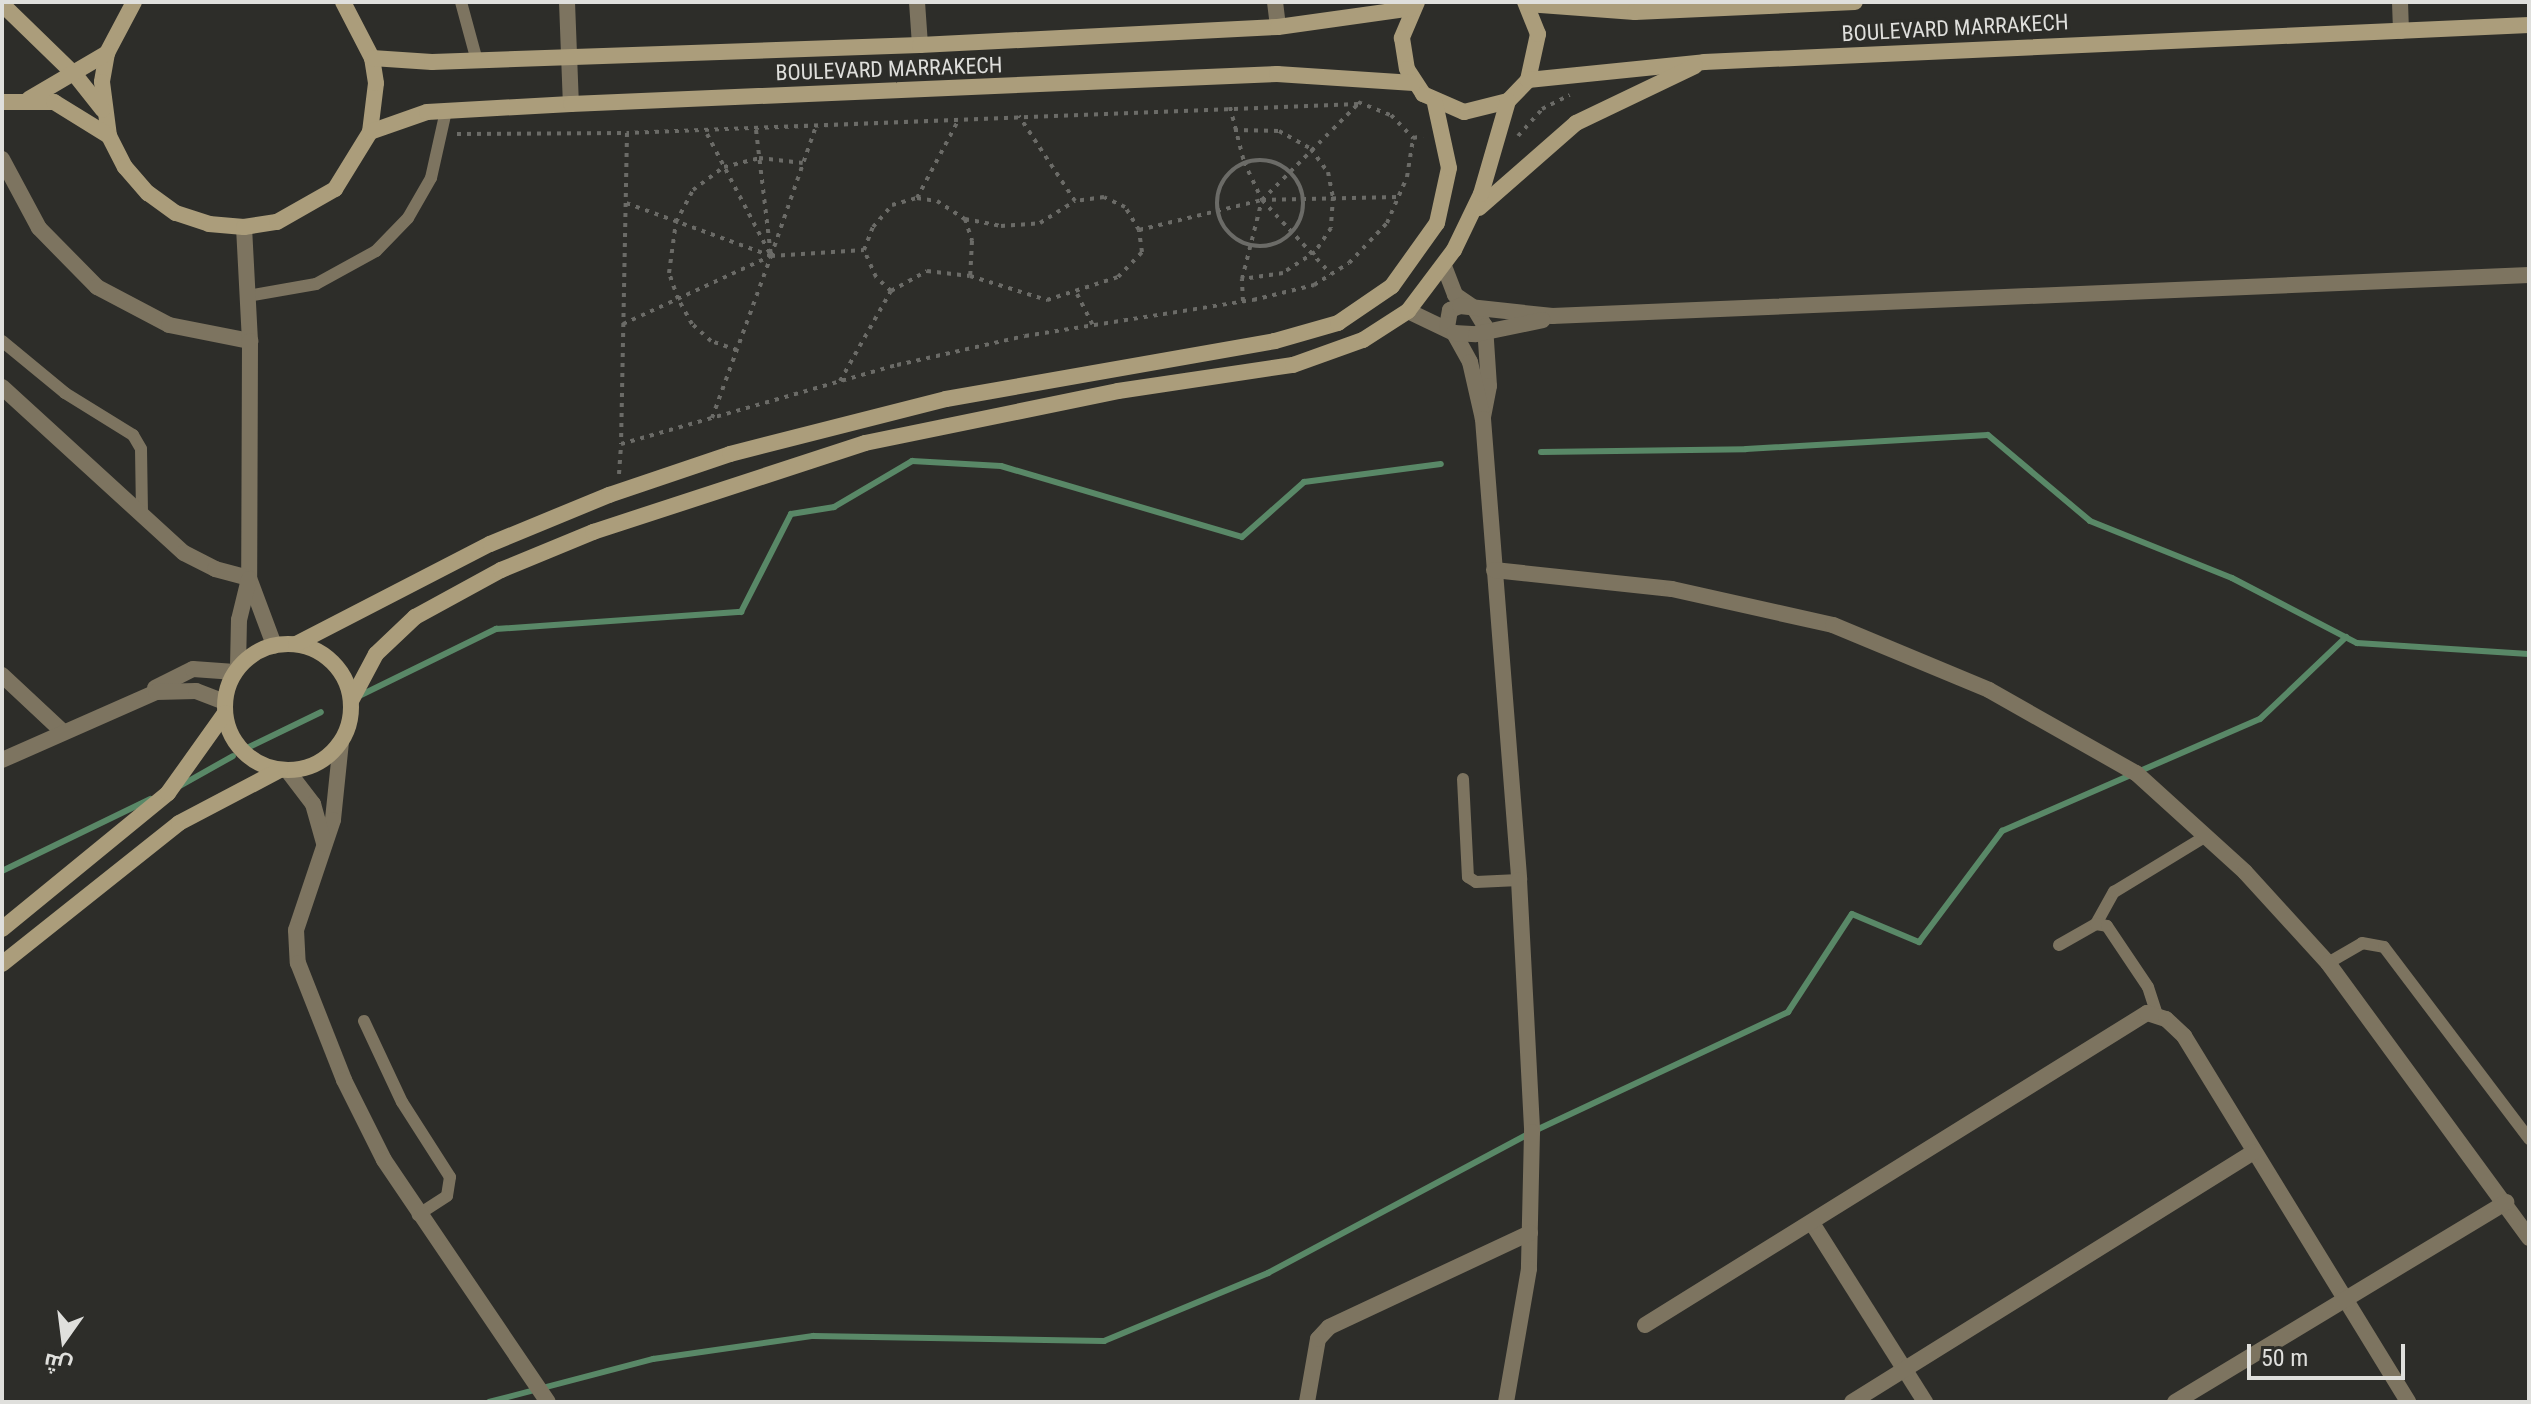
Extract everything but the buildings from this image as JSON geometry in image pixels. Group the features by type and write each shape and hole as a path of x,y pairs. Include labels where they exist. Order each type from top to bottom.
{"main road":[{"path":"134,2 107,53 103,111 109,136 125,167 148,193 176,213 209,224 244,227 277,222 326,196 356,163 370,132 376,96 372,58 343,2"},
{"name":"BOULEVARD MARRAKECH","path":"1855,2 1667,6 1603,12 1526,3 1539,50 1528,80 1704,62 2529,25"},
{"path":"2,4 76,76 103,111"},
{"name":"BOULEVARD MARRAKECH","path":"372,58 477,61 920,45 1278,27 1415,5"},
{"name":"BOULEVARD MARRAKECH","path":"370,132 400,118 446,111 571,104 1277,74 1414,83 1402,38 1415,5"},
{"path":"27,100 76,76 107,53"},
{"path":"1470,218 1521,166 1576,123 1704,62"},
{"path":"1435,103 1479,112 1508,101 1528,80"},
{"path":"2,929 168,793 224,708 236,669 274,645 296,644 490,544 618,492 730,454 946,399 1275,341 1338,323 1392,286 1430,236 1446,189 1445,131 1435,103 1414,83"},
{"path":"2,102 27,100 74,111 109,136"},
{"path":"2,964 179,823 284,770 323,760 341,742 351,701 376,654 415,617 501,570 593,532 865,443 1058,402 1316,359 1363,340 1408,311 1444,266 1470,218 1508,101"},
{"path":"296,644 330,659 345,678 351,701"},
{"path":"224,708 242,751 284,770"}],"street":[{"path":"567,2 571,104"},
{"path":"917,2 920,45"},
{"path":"1275,2 1278,27"},
{"path":"2400,2 2401,31"},
{"path":"2,159 39,228 97,287 169,325 250,341"},
{"path":"2,760 193,669 236,669 239,620 249,578 250,341 244,227"},
{"path":"1444,266 1455,295 1474,308 1487,332 1489,386 1483,419"},
{"path":"1506,1402 1525,1304 1532,1132 1519,880 1483,419 1470,362 1450,330 1454,307 1552,316 2529,275"},
{"path":"1408,311 1450,330 1487,332 1552,316"},
{"path":"2,387 142,515 199,562 249,578"},
{"path":"1494,570 1723,597 1886,644 1989,690 2136,773 2206,836 2328,963 2506,1202 2529,1238"},
{"path":"249,578 274,645"},
{"path":"2,675 63,732"},
{"path":"144,695 181,689 224,708"},
{"path":"341,742 338,794 296,930 298,963 344,1080 418,1215 548,1402"},
{"path":"284,770 313,804 324,845"},
{"path":"1645,1325 2137,1017 2157,1015 2184,1036 2408,1402"},
{"path":"1852,1402 2253,1152"},
{"path":"2175,1402 2506,1202"},
{"path":"1812,1223 1925,1402"},
{"path":"1307,1402 1318,1339 1329,1327 1530,1233"}],"lane":[{"path":"461,2 477,61"},
{"path":"248,296 316,284 376,251 420,198 444,134 446,111"},
{"path":"2,341 65,393 133,435 141,449 142,515"},
{"path":"1463,779 1468,877 1476,882 1519,880"},
{"path":"2059,945 2096,924 2114,892 2206,836"},
{"path":"2096,924 2111,929 2148,987 2157,1015"},
{"path":"2328,963 2362,943 2384,947 2529,1139"},
{"path":"364,1021 402,1102 450,1177 447,1196 418,1215"}],"path":[{"path":"1496,140 1513,141 1542,109 1572,94 1572,74"},
{"path":"1243,301 1242,279 1248,245 1262,200 1358,104 1357,77"},
{"path":"444,134 707,133 1019,116 1358,104 1391,115 1413,138"},
{"path":"1230,107 1244,162 1262,200 1315,252 1331,274"},
{"path":"1019,116 1075,201"},
{"path":"917,198 959,119"},
{"path":"712,418 816,126"},
{"path":"756,130 771,256"},
{"path":"1234,130 1279,131 1311,149 1328,172 1333,197 1331,228 1315,252 1283,273 1242,279"},
{"path":"1413,138 1445,131"},
{"path":"618,492 627,133"},
{"path":"707,133 771,256"},
{"path":"621,444 840,382 1092,324 1243,301 1314,285 1349,263 1387,223 1398,197 1413,138"},
{"path":"737,350 711,341 692,324 678,299 669,273 676,222 693,190 724,167 759,158 803,163"},
{"path":"1266,160 1290,171 1304,198 1294,231 1277,243 1248,245 1225,229 1217,208 1226,176 1244,162 1266,160"},
{"path":"840,382 891,291 927,271 970,276 1047,300 1077,294 1118,277 1142,252 1139,230 1125,207 1104,197 1075,201 1040,223 1001,226 965,219 937,201 917,198 892,205 873,227 864,250 876,277 891,291"},
{"path":"1139,230 1217,208 1262,200 1398,197"},
{"path":"626,203 771,256"},
{"path":"965,219 972,241 970,276"},
{"path":"623,324 771,256 864,250"},
{"path":"1077,294 1092,324"}],"waterway":[{"path":"1541,452 1746,449 1988,435 2090,521 2232,578 2357,643 2529,654"},
{"path":"359,696 496,629 741,612 791,514 834,507 912,461 1001,466 1242,537 1304,482 1441,464"},
{"path":"489,1402 653,1359 813,1336 1104,1341 1268,1273 1532,1132 1788,1012 1852,914 1919,942 2002,831 2260,719 2346,637"},
{"path":"247,748 321,712"},
{"path":"178,787 233,756"},
{"path":"2,871 150,799"}]}
